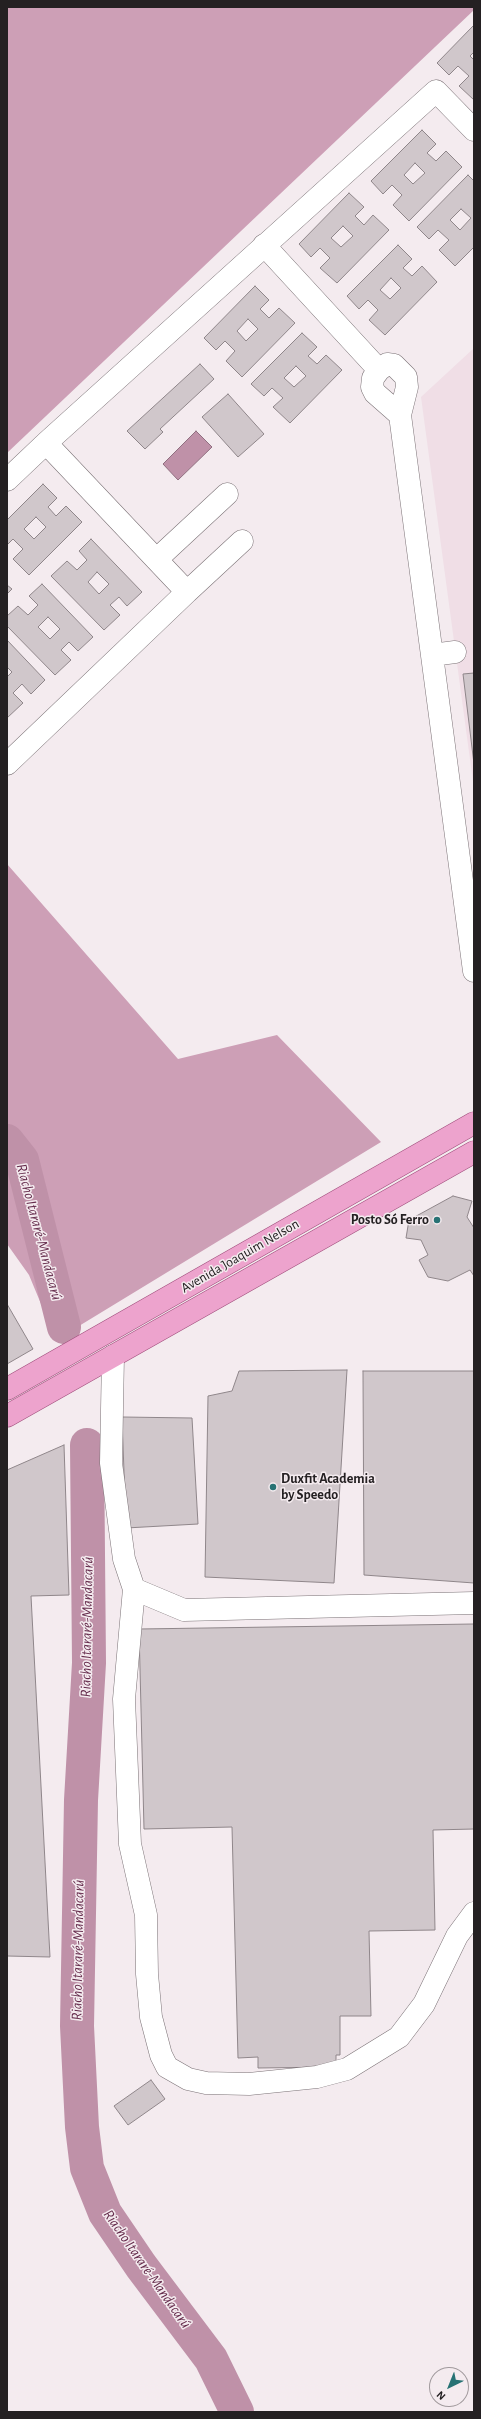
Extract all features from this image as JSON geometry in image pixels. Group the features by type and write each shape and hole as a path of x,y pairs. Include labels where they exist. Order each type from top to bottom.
{"main road":[{"name":"Avenida Joaquim Nelson","path":"7,1389 474,1123"},
{"name":"Avenida Joaquim Nelson","path":"7,1416 474,1152"}],"street":[{"path":"7,480 264,245 436,91 474,130"},
{"path":"264,245 379,370"},
{"path":"400,415 375,393 372,387 373,378 379,370 388,364 394,365 406,378 407,387 400,415 474,971"},
{"path":"46,443 187,592"},
{"path":"157,559 227,494"},
{"path":"7,764 242,541"},
{"path":"432,655 455,652"},
{"path":"113,1356 111,1463 124,1559 134,1589 124,1699 130,1844 146,1916 147,1974 151,2016 161,2055 167,2067 188,2079 206,2083 249,2084 317,2077 347,2069 399,2037 424,2004 456,1936 474,1913"},
{"path":"134,1589 184,1610 474,1603"}],"shaded area":[{"path":"7,7 474,7 474,10 7,453"},
{"path":"474,348 474,789 421,397"},
{"path":"196,431 212,447 178,480 163,464"},
{"path":"7,864 178,1059 277,1035 381,1142 56,1340 29,1275 7,1244"}],"building":[{"path":"474,25 474,52 470,56 474,60 474,100 459,86 469,76 458,66 449,75 437,63"},
{"path":"422,130 436,144 427,153 436,161 446,151 462,167 409,221 393,205 402,195 392,185 383,194 371,181","holes":["415,163 425,173 413,184 404,175"]},
{"path":"468,175 474,181 474,247 455,266 439,250 449,240 438,230 429,239 417,227","holes":["461,209 471,218 460,230 450,220"]},
{"path":"349,193 364,207 355,216 364,225 373,215 389,230 337,283 320,268 330,258 320,248 311,257 299,244","holes":["343,226 353,236 341,247 331,238"]},
{"path":"398,245 412,259 403,268 412,276 422,266 437,282 385,335 369,320 378,310 368,300 359,309 347,296","holes":["391,278 401,288 390,299 380,290"]},
{"path":"255,286 269,300 260,309 269,318 279,308 295,323 242,377 226,361 235,351 225,341 216,350 204,338","holes":["248,319 258,329 246,341 237,331"]},
{"path":"302,333 317,347 308,356 317,364 326,355 342,370 290,423 273,407 283,398 272,388 264,396 251,384","holes":["296,366 306,376 294,387 284,378"]},
{"path":"200,364 214,379 160,429 163,432 145,449 127,431"},
{"path":"228,394 264,434 238,457 202,417"},
{"path":"43,484 57,498 48,507 56,516 66,506 82,522 29,575 13,559 23,549 13,539 7,545 7,520","holes":["36,517 46,527 34,539 24,529"]},
{"path":"91,539 142,592 127,606 119,597 110,605 120,615 104,630 51,576 67,561 77,570 87,560 79,551","holes":["97,572 109,584 99,594 88,582"]},
{"path":"42,584 93,637 78,651 69,642 61,650 71,660 55,675 7,626 7,616 18,606 28,615 38,605 29,596","holes":["48,617 60,629 50,639 38,627"]},
{"path":"7,585 12,589 7,594"},
{"path":"7,640 45,680 31,694 22,684 13,693 23,703 7,718 7,677 12,672 7,667"},
{"path":"474,673 474,764 463,674"},
{"path":"453,1196 472,1201 467,1217 474,1228 474,1276 470,1270 448,1281 428,1277 419,1260 428,1255 421,1240 406,1238 409,1220"},
{"path":"7,1304 33,1349 7,1364"},
{"name":"Duxfit Academia by Speedo","path":"347,1370 334,1583 205,1577 208,1396 232,1391 239,1371"},
{"path":"363,1371 474,1371 474,1583 364,1575"},
{"path":"122,1417 192,1418 198,1524 126,1528"},
{"path":"64,1445 69,1595 31,1596 50,1957 7,1956 7,1470"},
{"path":"474,1624 474,1829 433,1830 435,1930 369,1931 371,2016 340,2016 340,2055 336,2055 336,2067 258,2068 258,2057 238,2058 232,1827 144,1829 139,1629"},
{"path":"151,2080 165,2099 128,2125 114,2106"}],"waterway":[{"name":"Riacho Itararé-Mandacarú","path":"7,1141 22,1160 64,1327"},
{"name":"Riacho Itararé-Mandacarú","path":"87,1445 89,1663 81,1800 77,2026 82,2127 87,2168 105,2213 141,2266 211,2359 237,2412"}],"place":[{"name":"Posto Só Ferro","path":"437,1220"},
{"name":"Duxfit Academia by Speedo","path":"273,1487"}]}
